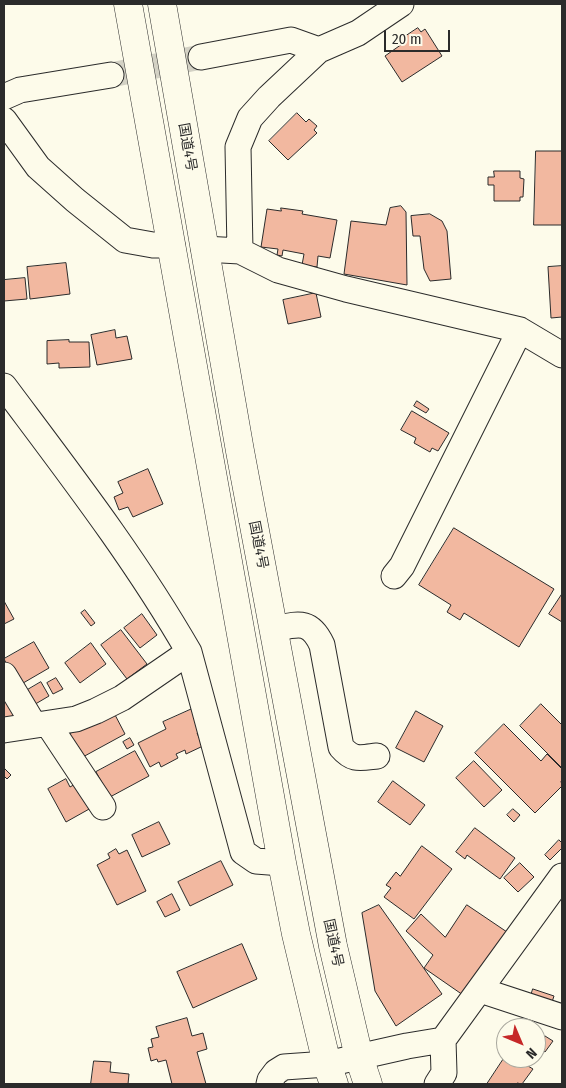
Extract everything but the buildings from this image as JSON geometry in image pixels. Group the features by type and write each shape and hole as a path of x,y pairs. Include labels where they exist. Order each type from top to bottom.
{"highway":[{"path":"128,4 282,863 296,934 330,1074"},
{"name":"国道4号","path":"162,4 240,451 333,946 359,1057 368,1084"}],"street":[{"path":"240,250 238,147 250,118 258,108 319,50 358,33 401,4"},
{"path":"201,57 291,40 319,50"},
{"path":"4,97 20,90 110,75"},
{"path":"4,120 38,167 125,240 153,245 172,245"},
{"path":"204,248 240,250 278,270 346,289 520,330 562,355"},
{"path":"394,576 402,566 520,330"},
{"path":"4,386 102,517 153,593 189,652 243,852 256,860 282,863"},
{"path":"274,629 299,624 313,630 322,645 341,746 347,754 354,758 377,756"},
{"path":"4,730 76,719 122,698 189,652"},
{"path":"4,675 103,807"},
{"path":"447,1080 443,1040 562,876"},
{"path":"480,990 562,1017"},
{"path":"269,1084 276,1072 284,1067 330,1074 359,1057 443,1040"}],"tunnel":[{"path":"111,75 201,57"}]}
